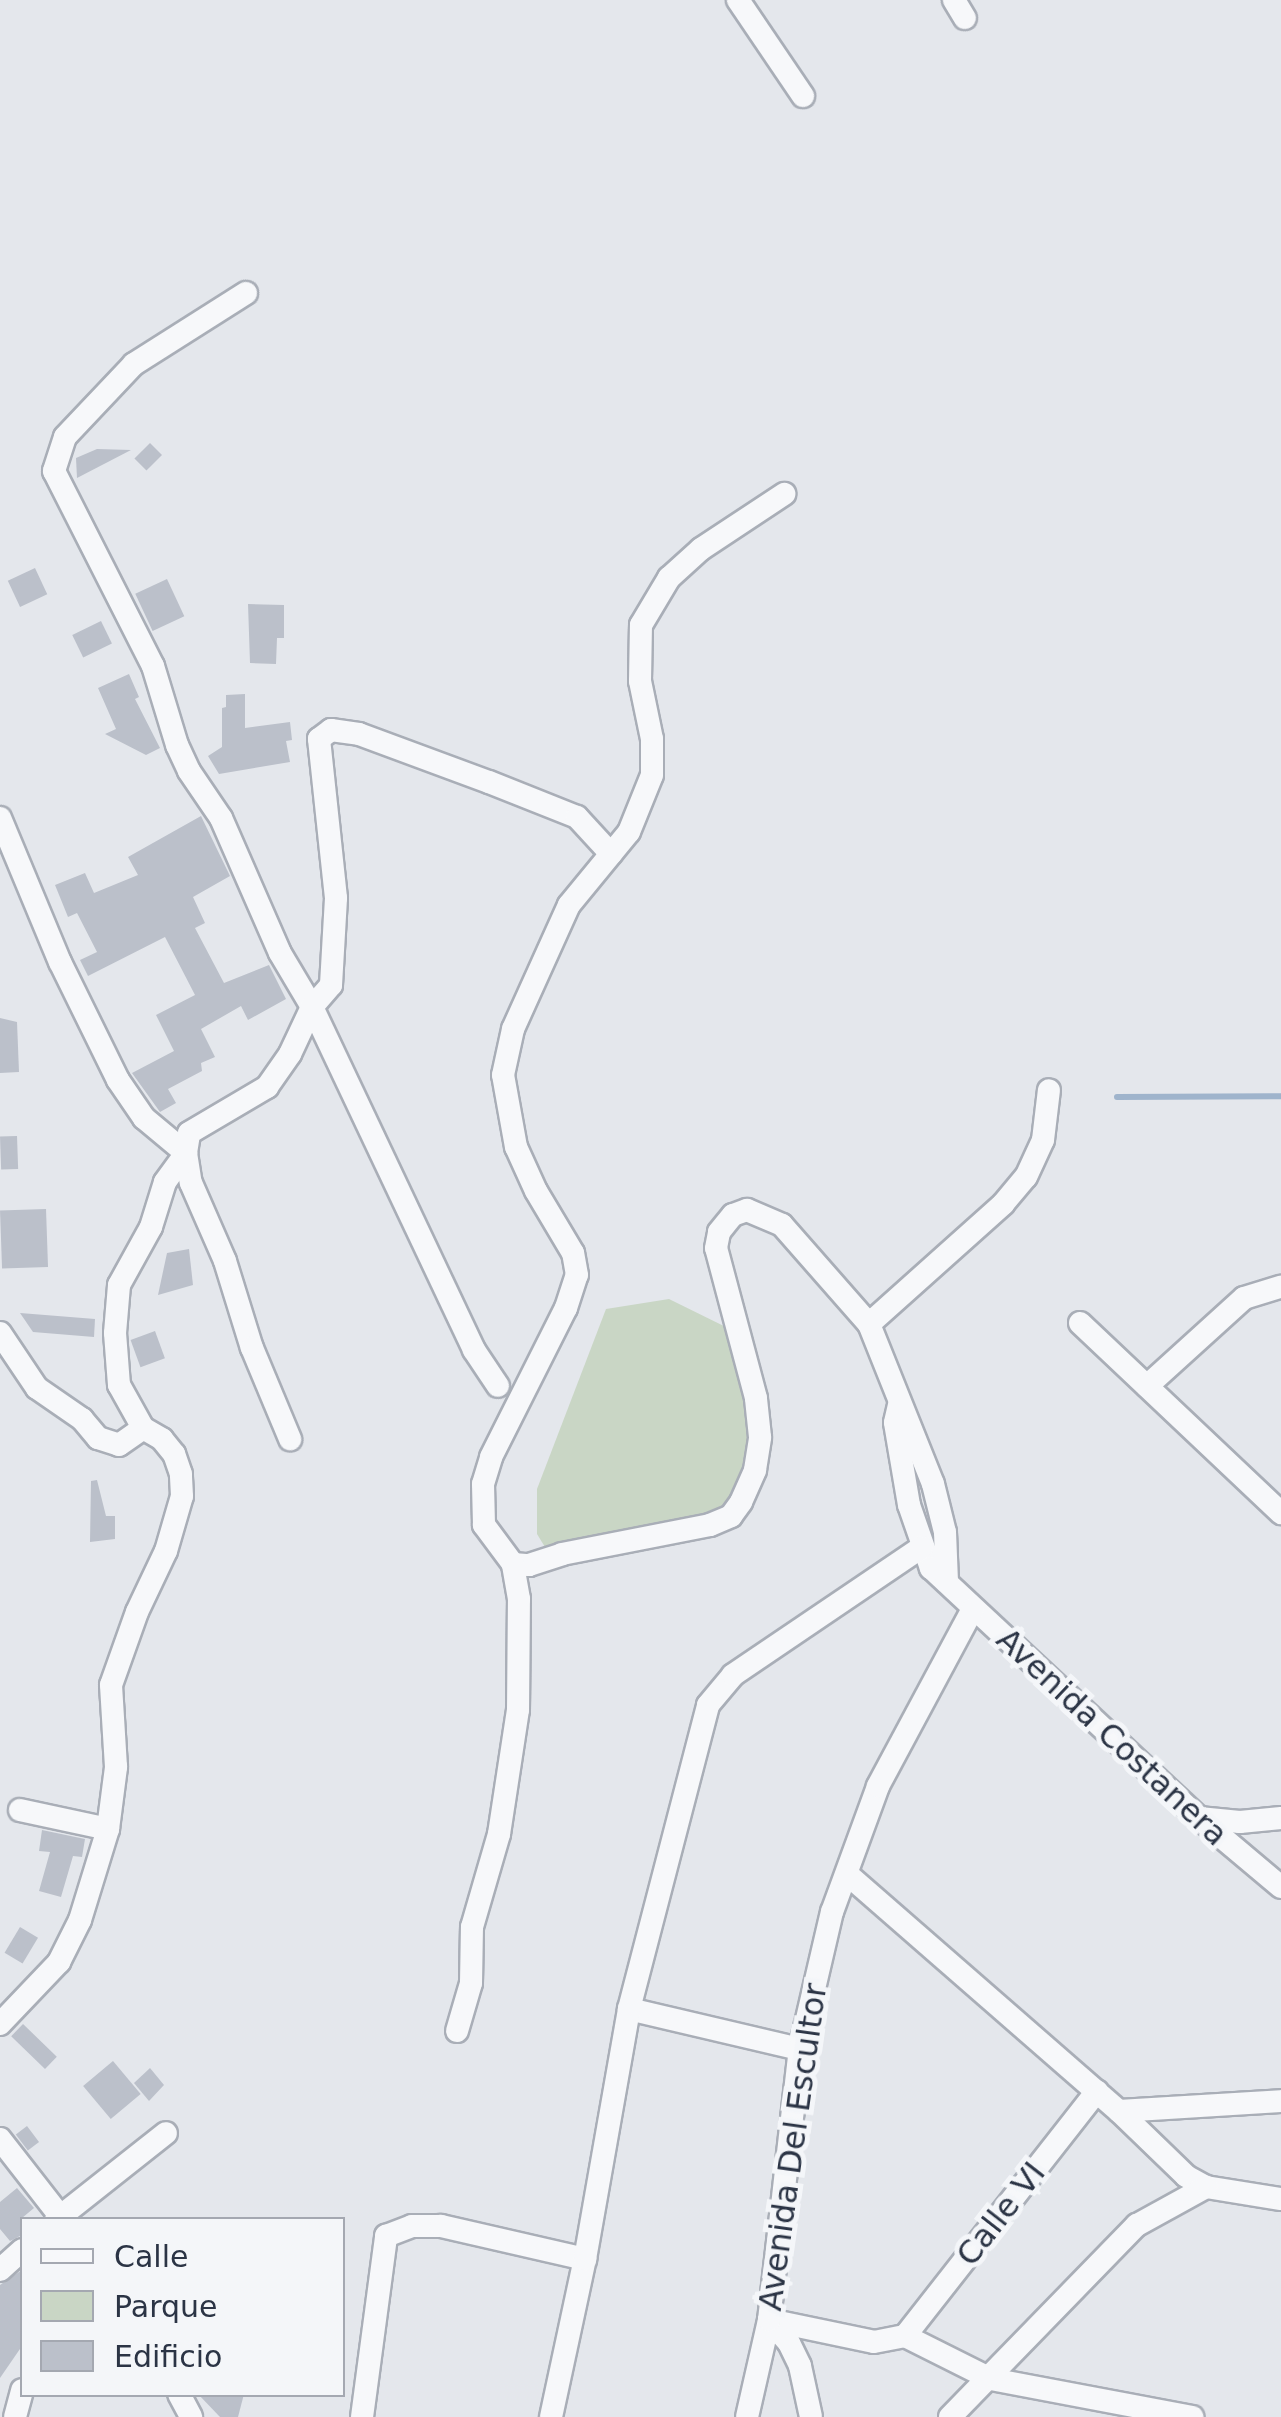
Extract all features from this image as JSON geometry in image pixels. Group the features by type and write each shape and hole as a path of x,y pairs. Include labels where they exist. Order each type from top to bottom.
{"street":[{"path":"738,0 803,96"},
{"path":"246,293 134,364 66,437 54,471 154,666 176,744 189,771 220,818 280,953 312,1006 474,1350 498,1386"},
{"path":"456,2032 471,1983 472,1927 496,1848 518,1710 519,1598 512,1564 484,1525 484,1484 491,1457 566,1308 577,1274 574,1253 536,1192 516,1147 503,1075 513,1029 569,906 629,832 652,775 652,739 640,681 641,625 669,578 701,549 784,494"},
{"path":"290,1439 252,1348 225,1261 190,1183 186,1154 189,1133 267,1087 290,1054 312,1006 331,985 336,898 319,739 331,730 359,734 577,818 611,854"},
{"path":"0,818 60,962 118,1080 144,1118 186,1154"},
{"path":"869,1324 1004,1204 1026,1177 1043,1140 1049,1090"},
{"path":"0,2024 59,1962 80,1920 108,1829 116,1767 111,1684 144,1594 166,1551 182,1496 181,1474 174,1454 162,1439 143,1428 119,1385 115,1333 119,1285 151,1228 166,1182 186,1154"},
{"path":"512,1564 529,1566 562,1554 710,1525 731,1516 755,1470 760,1437 756,1398 717,1263 718,1232 733,1215 747,1210 782,1225 869,1324 891,1371 899,1404 913,1425 932,1484 945,1532 948,1582"},
{"path":"1147,1386 1244,1298 1281,1287"},
{"path":"1080,1322 1281,1513"},
{"path":"0,1333 38,1388 82,1419 98,1438 119,1444 143,1428"},
{"path":"551,2417 585,2259 629,2009 708,1705 734,1675 922,1548 901,1463 895,1423 899,1404"},
{"name":"Avenida Costanera","path":"922,1548 932,1568 974,1609 1199,1818 1281,1887"},
{"name":"Avenida Del Escultor","path":"747,2417 769,2320 800,2049 832,1912 878,1786 974,1609"},
{"path":"20,1810 108,1829"},
{"path":"1199,1818 1240,1822 1281,1818"},
{"path":"847,1874 1096,2091 1186,2176 1206,2187 1281,2198"},
{"path":"629,2009 800,2049"},
{"name":"Calle VI","path":"905,2336 1096,2091"},
{"path":"1119,2112 1281,2101"},
{"path":"59,2217 166,2134"},
{"path":"0,2139 57,2217"},
{"path":"950,2417 1137,2225 1206,2187"},
{"path":"362,2417 373,2358 386,2236 412,2226 441,2226 585,2259"},
{"path":"0,2270 20,2252"},
{"path":"769,2320 874,2342 905,2336 990,2380 1192,2417"},
{"path":"769,2320 800,2366 811,2417"}],"green space":[{"path":"669,1299 738,1333 757,1398 738,1519 548,1552 537,1534 537,1489 606,1309"}],"building":[{"path":"150,443 162,455 146,471 134,459"},
{"path":"97,449 131,450 77,478 76,458"},
{"path":"35,568 47,594 20,607 8,581"},
{"path":"167,579 184,616 153,631 135,594"},
{"path":"248,604 284,605 284,638 277,638 276,664 250,663"},
{"path":"101,621 112,643 83,657 72,635"},
{"path":"129,674 139,697 135,699 160,748 146,755 105,734 116,729 98,688"},
{"path":"245,694 245,728 290,722 292,740 286,741 290,762 219,774 208,756 222,747 226,695"},
{"path":"201,816 230,876 193,897 205,923 195,928 224,983 269,965 286,999 248,1020 241,1006 201,1029 215,1057 201,1063 202,1071 168,1089 176,1103 160,1112 132,1073 174,1051 156,1015 195,995 165,937 88,976 80,960 97,952 77,913 68,917 55,885 85,873 94,893 138,875 128,857"},
{"path":"0,1018 17,1022 19,1072 0,1073"},
{"path":"17,1136 18,1169 1,1170 0,1137"},
{"path":"46,1209 48,1267 2,1269 0,1211"},
{"path":"189,1249 193,1285 158,1295 167,1253"},
{"path":"20,1313 95,1319 94,1337 33,1332"},
{"path":"155,1331 165,1358 140,1367 131,1340"},
{"path":"97,1480 106,1516 115,1516 115,1539 90,1542 91,1481"},
{"path":"42,1830 85,1839 82,1857 73,1856 61,1897 39,1891 50,1852 39,1851"},
{"path":"20,1927 38,1938 23,1964 5,1953"},
{"path":"23,2024 57,2057 45,2069 11,2036"},
{"path":"113,2061 141,2094 111,2119 83,2086"},
{"path":"150,2068 164,2085 149,2101 134,2083"},
{"path":"27,2126 39,2142 28,2150 16,2134"},
{"path":"17,2188 34,2208 20,2217 20,2236 10,2241 0,2229 0,2202"},
{"path":"20,2271 20,2349 0,2378 0,2285"},
{"path":"201,2397 243,2397 238,2417 220,2417"}],"waterway":[{"path":"1117,1097 1281,1096"}]}
